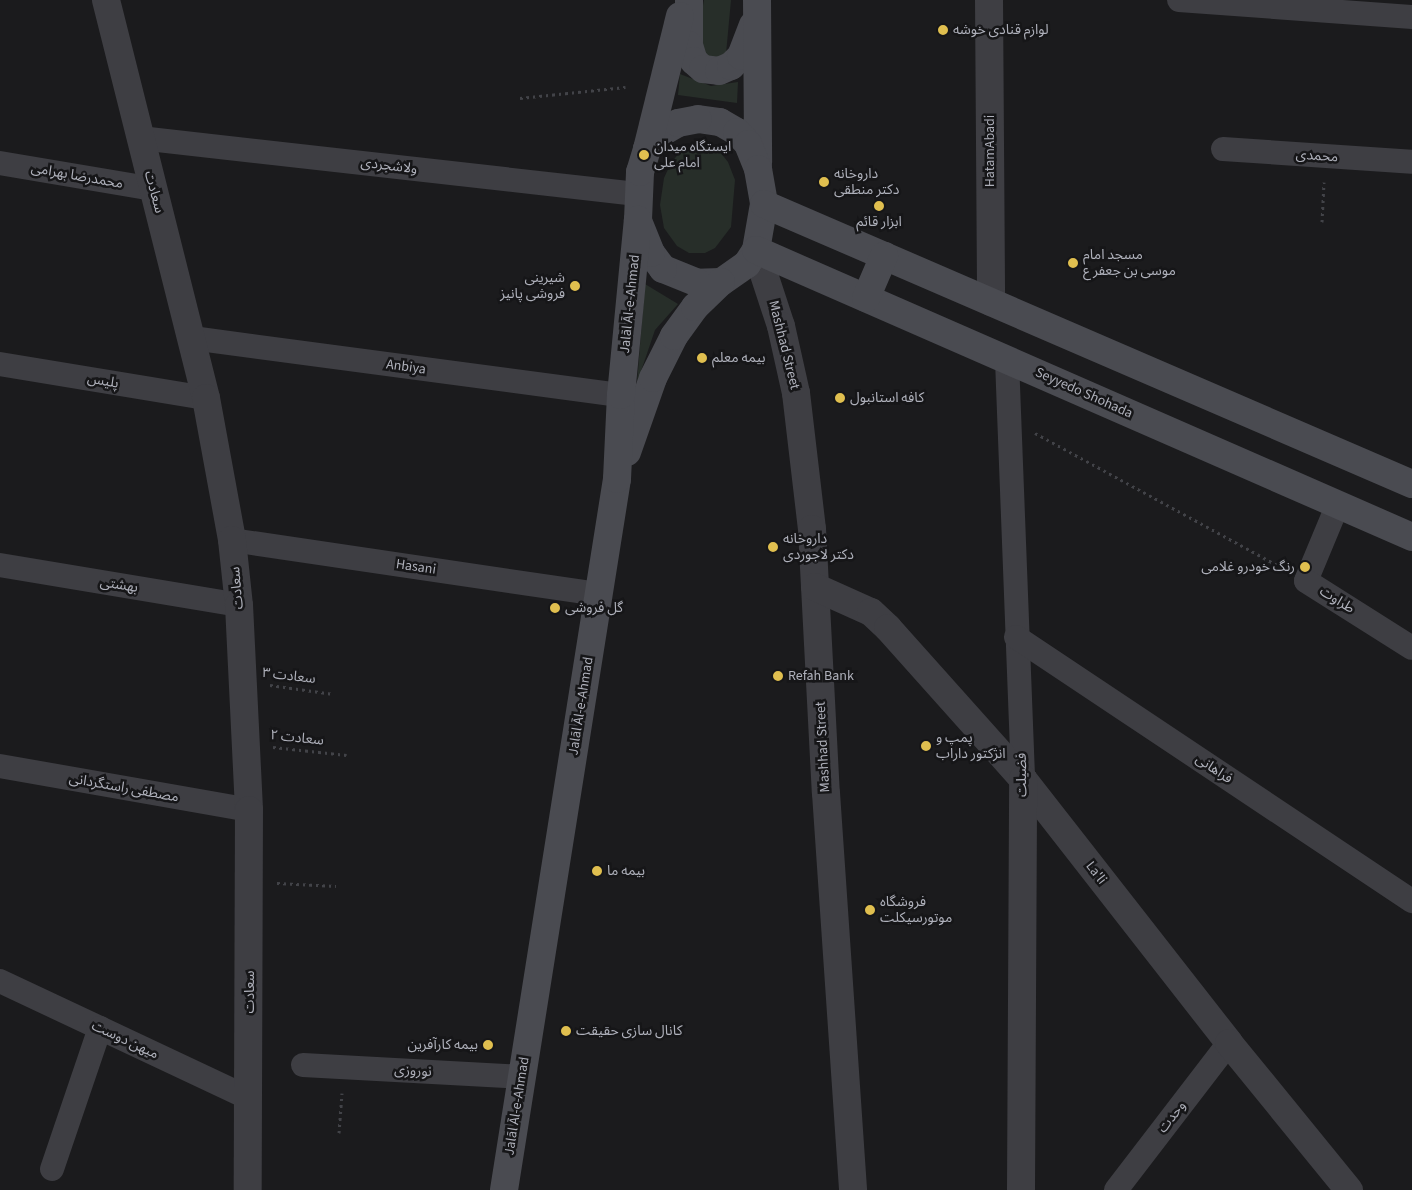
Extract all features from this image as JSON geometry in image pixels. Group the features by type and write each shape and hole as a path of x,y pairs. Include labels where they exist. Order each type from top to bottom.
{"main road":[{"path":"684,0 647,149 638,207 651,254 663,269 698,283 722,282"},
{"path":"689,0 689,46 694,61 703,69 719,71 741,56 757,7"},
{"path":"617,479 653,378 674,336 695,307 722,282 747,264 756,250 764,204 758,169 757,7"},
{"path":"647,149 661,133 678,123 698,119 720,122 737,132 748,144 758,169"},
{"path":"764,204 1412,484"},
{"name":"Jalāl Āl-e-Ahmad","path":"504,1190 617,479 621,395 638,207"},
{"name":"Seyyedo Shohada","path":"756,250 1412,537"},
{"path":"866,298 884,256"}],"street":[{"name":"سعادت","path":"106,0 192,338 206,398 232,540 239,605 248,810 248,1190"},
{"name":"HatamAbadi","path":"989,0 991,302"},
{"path":"1179,0 1345,6 1412,17"},
{"name":"ولاشجردی","path":"140,138 638,207"},
{"name":"محمدی","path":"1223,149 1412,162"},
{"name":"محمدرضا بهرامی","path":"0,163 154,190"},
{"name":"Mashhad Street","path":"756,250 781,326 796,393 815,587 853,1190"},
{"name":"Anbiya","path":"192,338 621,395"},
{"name":"فضیلت","path":"1007,360 1016,637 1023,779 1021,1190"},
{"name":"پلیس","path":"0,364 206,398"},
{"name":"طراوت","path":"1338,504 1306,581 1412,648"},
{"name":"Hasani","path":"232,540 599,594"},
{"name":"بهشتی","path":"0,565 239,605"},
{"name":"La'li","path":"815,587 871,612 888,628 1023,779 1229,1043 1346,1189"},
{"name":"فراهانی","path":"1016,637 1412,901"},
{"name":"مصطفی راستگردانی","path":"0,766 248,810"},
{"name":"میهن دوست","path":"0,981 249,1098"},
{"path":"52,1169 100,1028"},
{"name":"وحدت","path":"1116,1190 1229,1043"},
{"name":"نوروزی","path":"303,1065 522,1076"}],"path":[{"path":"520,98 625,87"},
{"path":"1322,222 1324,156"},
{"path":"1008,418 1306,581"},
{"name":"سعادت ۳","path":"242,682 333,694"},
{"name":"سعادت ۲","path":"245,743 347,755"},
{"path":"249,881 336,886"},
{"path":"339,1133 344,1067"}],"shaded area":[{"path":"704,0 731,0 726,54 714,59 704,55 698,31"},
{"path":"680,74 711,86 738,82 737,103 678,95"},
{"path":"699,145 720,152 728,162 735,180 731,227 715,248 705,253 689,253 677,246 664,228 660,205 664,178 671,163 679,153"},
{"path":"645,284 678,304 655,330 637,383"}],"place":[{"name":"لوازم قنادی خوشه","path":"943,30"},
{"name":"ایستگاه میدان امام علی","path":"644,155"},
{"name":"داروخانه دکتر منطقی","path":"824,182"},
{"name":"ابزار قائم","path":"879,206"},
{"name":"مسجد امام موسی بن جعفر ع","path":"1073,263"},
{"name":"شیرینی فروشی پانیز","path":"575,286"},
{"name":"بیمه معلم","path":"702,358"},
{"name":"کافه استانبول","path":"840,398"},
{"name":"داروخانه دکتر لاجوردی","path":"773,547"},
{"name":"رنگ خودرو غلامی","path":"1305,567"},
{"name":"گل فروشی","path":"555,608"},
{"name":"Refah Bank","path":"778,676"},
{"name":"پمپ و انژکتور داراب","path":"926,746"},
{"name":"بیمه ما","path":"597,871"},
{"name":"فروشگاه موتورسیکلت","path":"870,910"},
{"name":"کانال سازی حقیقت","path":"566,1031"},
{"name":"بیمه کارآفرین","path":"488,1045"}]}
